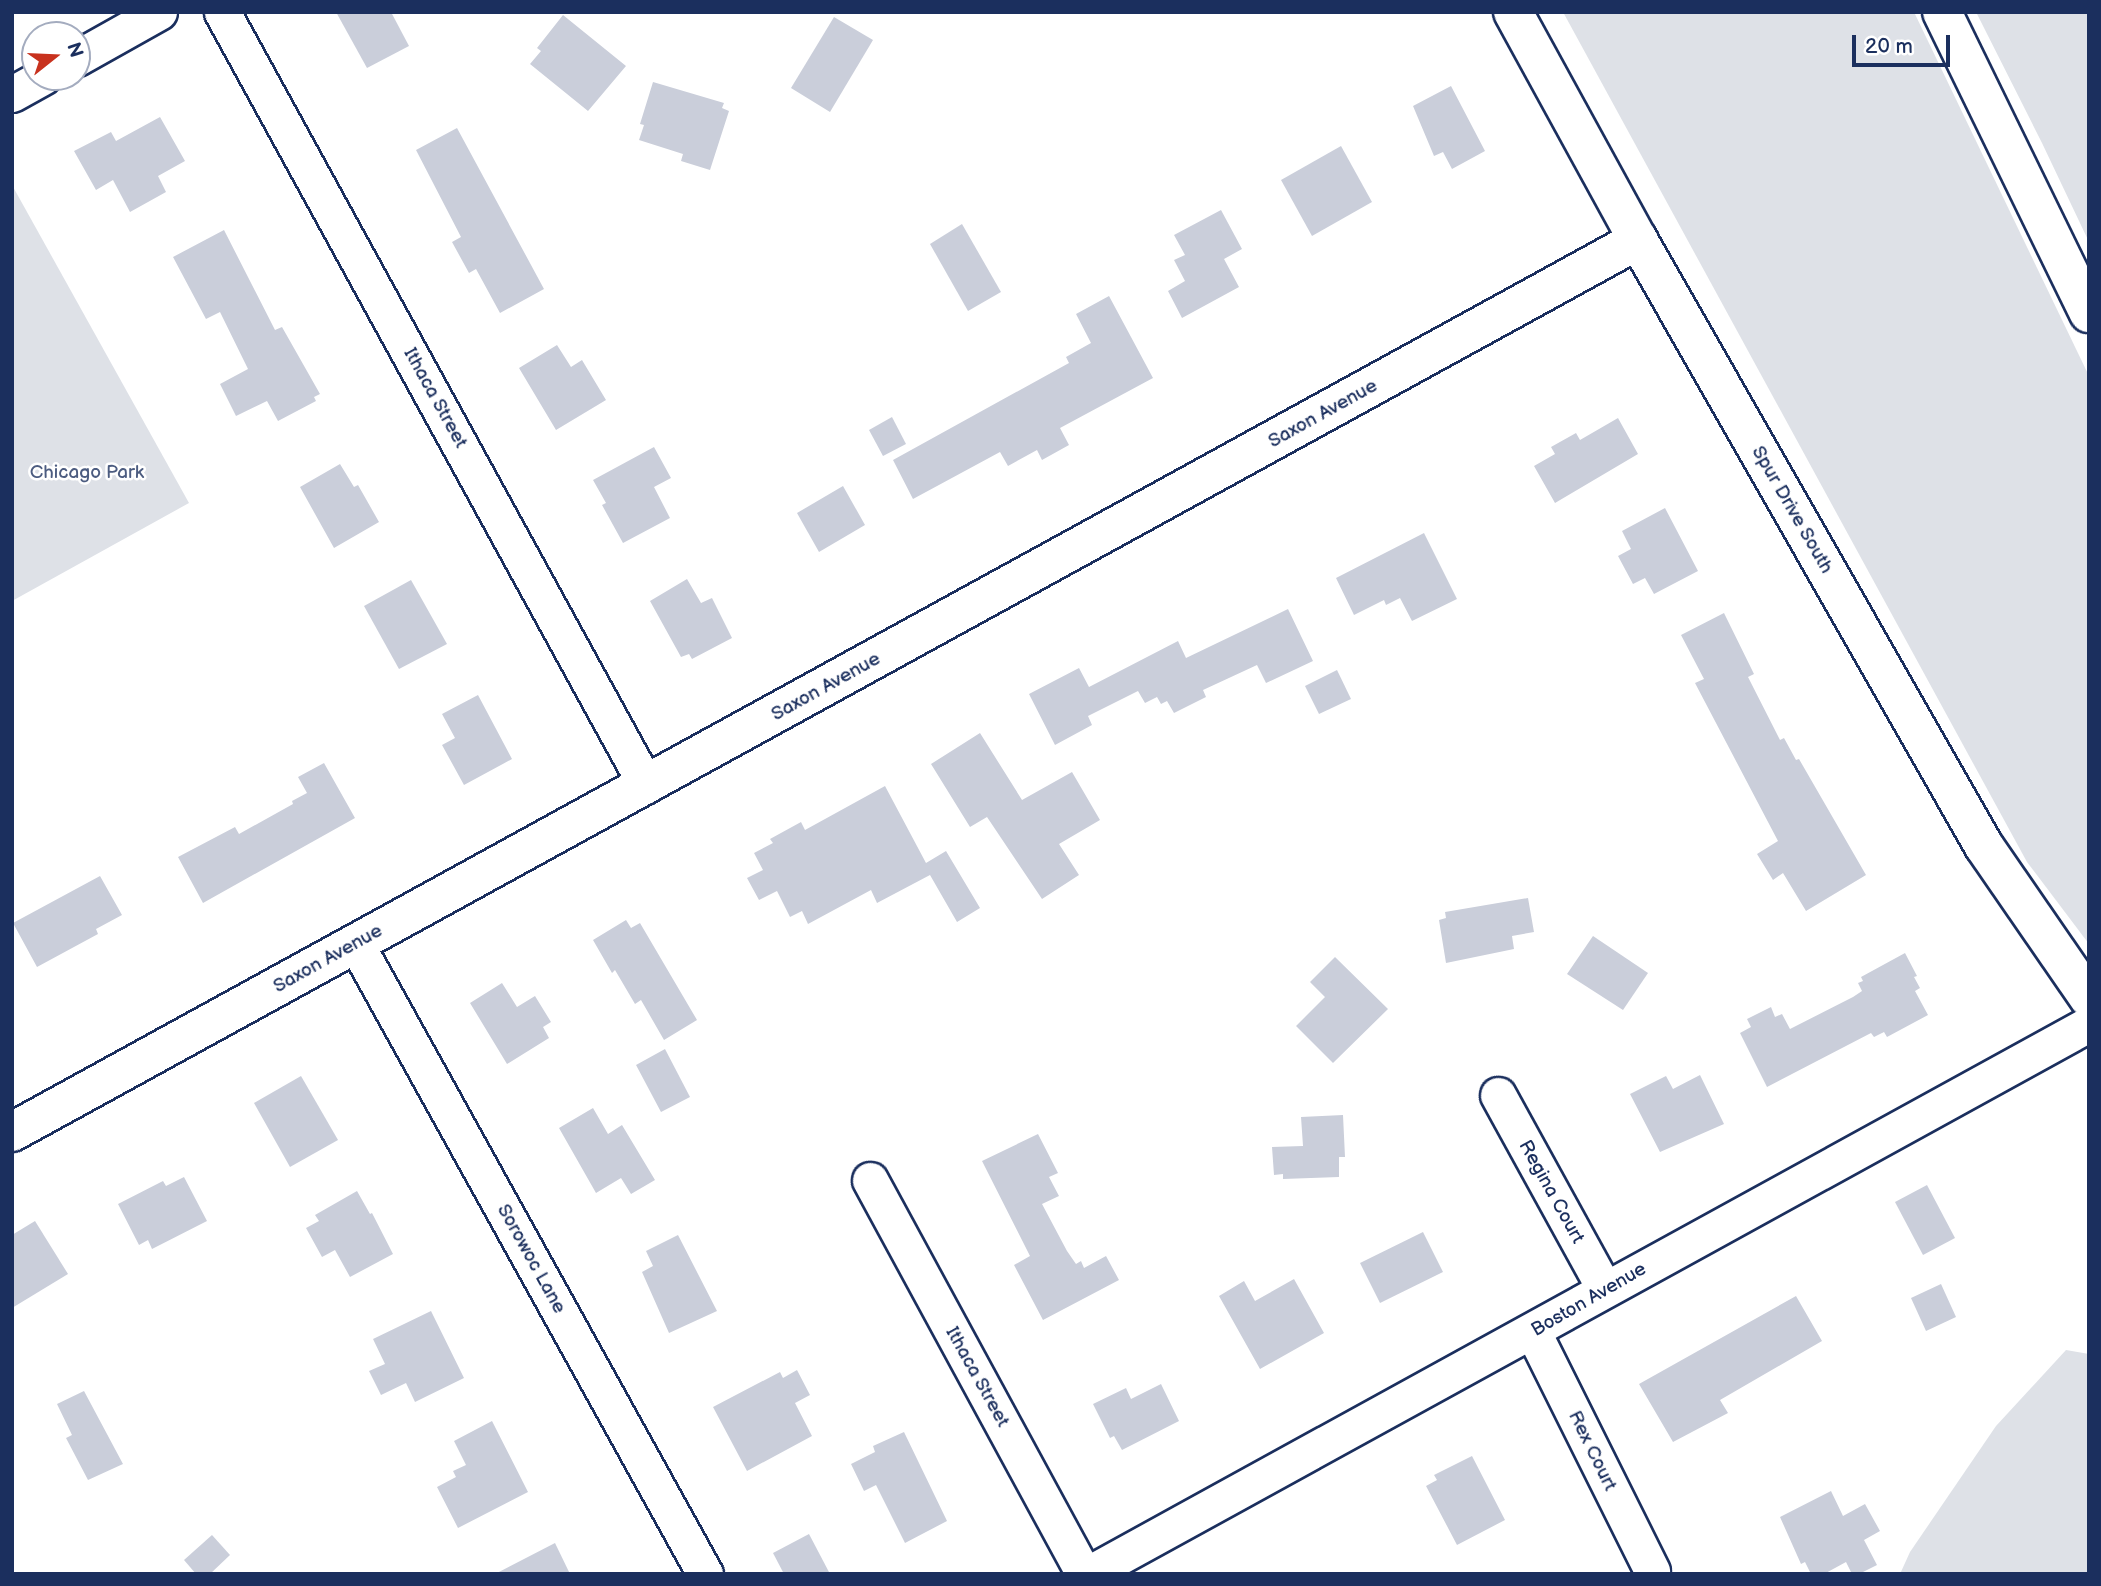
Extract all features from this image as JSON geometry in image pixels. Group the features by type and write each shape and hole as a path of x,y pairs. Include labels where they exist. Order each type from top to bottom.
{"main road":[{"name":"Spur Drive South","path":"1513,12 1637,240 1984,846 2089,998"},
{"path":"1942,12 2089,313"},
{"name":"Saxon Avenue","path":"12,1132 1637,240"}],"street":[{"path":"91,50 159,12"},
{"name":"Ithaca Street","path":"222,12 646,785"},
{"name":"Sorowoc Lane","path":"356,944 705,1574"},
{"name":"Boston Avenue","path":"1086,1574 1533,1332 1604,1288 1758,1208 2089,1024"},
{"name":"Regina Court","path":"1498,1095 1604,1288"},
{"name":"Ithaca Street","path":"870,1180 1086,1574"},
{"name":"Rex Court","path":"1533,1332 1652,1571"}],"green space":[{"path":"1563,12 1914,12 2089,376 2089,944 2027,862"},
{"path":"1976,12 2089,12 2089,242 2042,143"},
{"name":"Chicago Park","path":"12,185 189,503 12,601"},
{"path":"2066,1350 2089,1354 2089,1574 1900,1574 1910,1552 1996,1426"}],"building":[{"path":"336,12 391,12 409,46 367,68"},
{"path":"563,15 626,66 588,111 530,64 541,51 537,48"},
{"path":"834,17 873,40 830,112 791,88"},
{"path":"653,82 724,103 722,108 729,111 710,170 681,161 683,154 639,140 644,125 640,124"},
{"path":"1451,86 1485,151 1452,169 1443,152 1434,156 1413,106"},
{"path":"160,117 185,161 158,176 166,192 130,212 113,180 96,190 74,151 111,132 116,141"},
{"path":"457,128 544,289 500,313 476,269 469,273 452,242 461,237 416,150"},
{"path":"1341,146 1372,202 1312,236 1281,180"},
{"path":"1221,210 1242,249 1224,259 1239,287 1182,318 1168,291 1185,281 1174,260 1185,255 1174,235"},
{"path":"962,224 1001,292 968,311 930,244"},
{"path":"224,230 275,330 282,327 320,394 314,397 316,401 278,421 267,401 236,416 220,384 248,369 220,312 206,319 173,257"},
{"path":"1109,296 1153,378 1060,428 1069,445 1042,460 1037,450 1008,466 1000,452 913,499 893,460 1069,363 1066,357 1091,343 1076,314"},
{"path":"557,345 571,367 582,360 606,400 556,430 519,368"},
{"path":"892,417 906,444 883,456 869,430"},
{"path":"1618,418 1638,454 1555,503 1534,466 1555,454 1551,447 1576,433 1580,440"},
{"path":"654,447 671,478 654,487 670,518 623,543 602,505 606,503 593,480"},
{"path":"340,464 354,487 358,485 379,522 334,548 300,487"},
{"path":"843,486 865,525 819,552 797,513"},
{"path":"1665,508 1698,571 1654,594 1645,578 1633,584 1618,556 1631,549 1622,531"},
{"path":"1424,533 1457,599 1412,621 1400,598 1386,605 1384,600 1354,615 1336,578"},
{"path":"687,579 701,603 712,598 732,638 692,659 689,654 681,657 650,601"},
{"path":"411,580 447,644 399,669 364,606"},
{"path":"1288,609 1313,661 1266,683 1257,665 1203,690 1206,697 1174,713 1167,701 1161,704 1157,697 1145,703 1138,691 1088,716 1092,725 1055,745 1029,694 1079,668 1089,687 1178,641 1186,658"},
{"path":"1724,613 1754,674 1748,677 1780,740 1784,738 1796,760 1799,759 1866,875 1806,911 1783,873 1773,880 1757,854 1778,841 1695,683 1704,679 1681,635"},
{"path":"1337,670 1351,699 1319,714 1305,686"},
{"path":"478,695 512,759 464,785 442,745 455,738 442,714"},
{"path":"980,733 1022,800 1072,772 1100,820 1059,844 1079,875 1042,899 987,817 970,827 931,764"},
{"path":"324,763 355,818 203,903 178,857 235,827 239,834 293,804 292,801 307,793 298,777"},
{"path":"885,786 926,863 946,851 980,908 957,922 930,875 877,903 871,890 808,924 802,911 790,917 777,891 759,900 747,878 763,870 754,853 773,843 770,839 801,822 805,830"},
{"path":"100,876 122,915 96,929 98,934 37,967 13,923"},
{"path":"1528,898 1534,932 1512,936 1514,949 1446,963 1439,920 1446,918 1445,912"},
{"path":"626,920 631,928 640,923 697,1020 664,1040 641,1000 635,1004 615,970 612,973 593,940"},
{"path":"1593,936 1648,973 1623,1010 1567,974"},
{"path":"1905,953 1917,976 1914,977 1920,988 1915,991 1928,1015 1887,1037 1884,1032 1874,1037 1871,1033 1767,1087 1740,1033 1751,1027 1747,1019 1771,1007 1775,1017 1782,1014 1790,1029 1853,997 1862,991 1858,983 1863,981 1861,977"},
{"path":"1335,957 1388,1009 1333,1063 1296,1026 1325,997 1310,982"},
{"path":"502,983 517,1007 535,996 551,1022 543,1027 549,1038 507,1064 470,1003"},
{"path":"665,1049 690,1097 661,1112 636,1065"},
{"path":"1700,1075 1724,1124 1660,1152 1630,1094 1666,1076 1673,1089"},
{"path":"301,1076 338,1140 290,1167 254,1103"},
{"path":"593,1108 608,1134 622,1125 655,1180 631,1194 621,1178 596,1193 559,1128"},
{"path":"1343,1115 1345,1157 1339,1157 1339,1177 1283,1179 1283,1174 1274,1175 1272,1147 1303,1146 1301,1117"},
{"path":"1038,1134 1058,1173 1049,1177 1059,1196 1042,1204 1067,1251 1076,1264 1081,1261 1084,1268 1106,1256 1119,1280 1043,1320 1014,1265 1030,1256 982,1161"},
{"path":"184,1177 207,1221 152,1249 148,1240 139,1245 118,1204 163,1181 166,1186"},
{"path":"1927,1185 1955,1238 1923,1255 1895,1202"},
{"path":"357,1191 370,1214 372,1213 393,1254 350,1277 335,1250 322,1257 306,1228 319,1221 315,1215"},
{"path":"35,1221 68,1274 12,1308 12,1235"},
{"path":"1423,1232 1443,1272 1380,1303 1360,1263"},
{"path":"678,1235 717,1311 669,1333 642,1272 653,1266 646,1251"},
{"path":"1294,1279 1324,1333 1260,1369 1219,1296 1244,1281 1255,1301"},
{"path":"1941,1284 1956,1317 1926,1331 1911,1298"},
{"path":"1796,1296 1822,1341 1720,1400 1728,1413 1673,1442 1639,1384"},
{"path":"431,1311 464,1378 415,1402 406,1383 381,1395 369,1371 385,1364 373,1339"},
{"path":"797,1370 810,1395 795,1403 812,1436 747,1471 713,1407 780,1372 783,1378"},
{"path":"1161,1384 1179,1421 1122,1450 1114,1436 1110,1438 1093,1404 1126,1388 1131,1399"},
{"path":"84,1391 123,1464 88,1480 66,1438 72,1435 57,1404"},
{"path":"492,1421 528,1492 458,1528 437,1487 456,1477 453,1471 466,1465 454,1441"},
{"path":"904,1432 947,1521 905,1543 876,1485 864,1491 851,1464 875,1452 873,1446"},
{"path":"1472,1456 1505,1520 1457,1545 1426,1486 1437,1480 1434,1475"},
{"path":"1831,1491 1843,1516 1865,1504 1880,1531 1864,1540 1877,1565 1859,1574 1852,1574 1846,1562 1824,1574 1811,1574 1805,1562 1801,1564 1780,1517"},
{"path":"809,1534 830,1574 784,1574 773,1553"},
{"path":"212,1535 230,1555 210,1574 196,1574 184,1560"},
{"path":"555,1543 570,1574 495,1574"}]}
